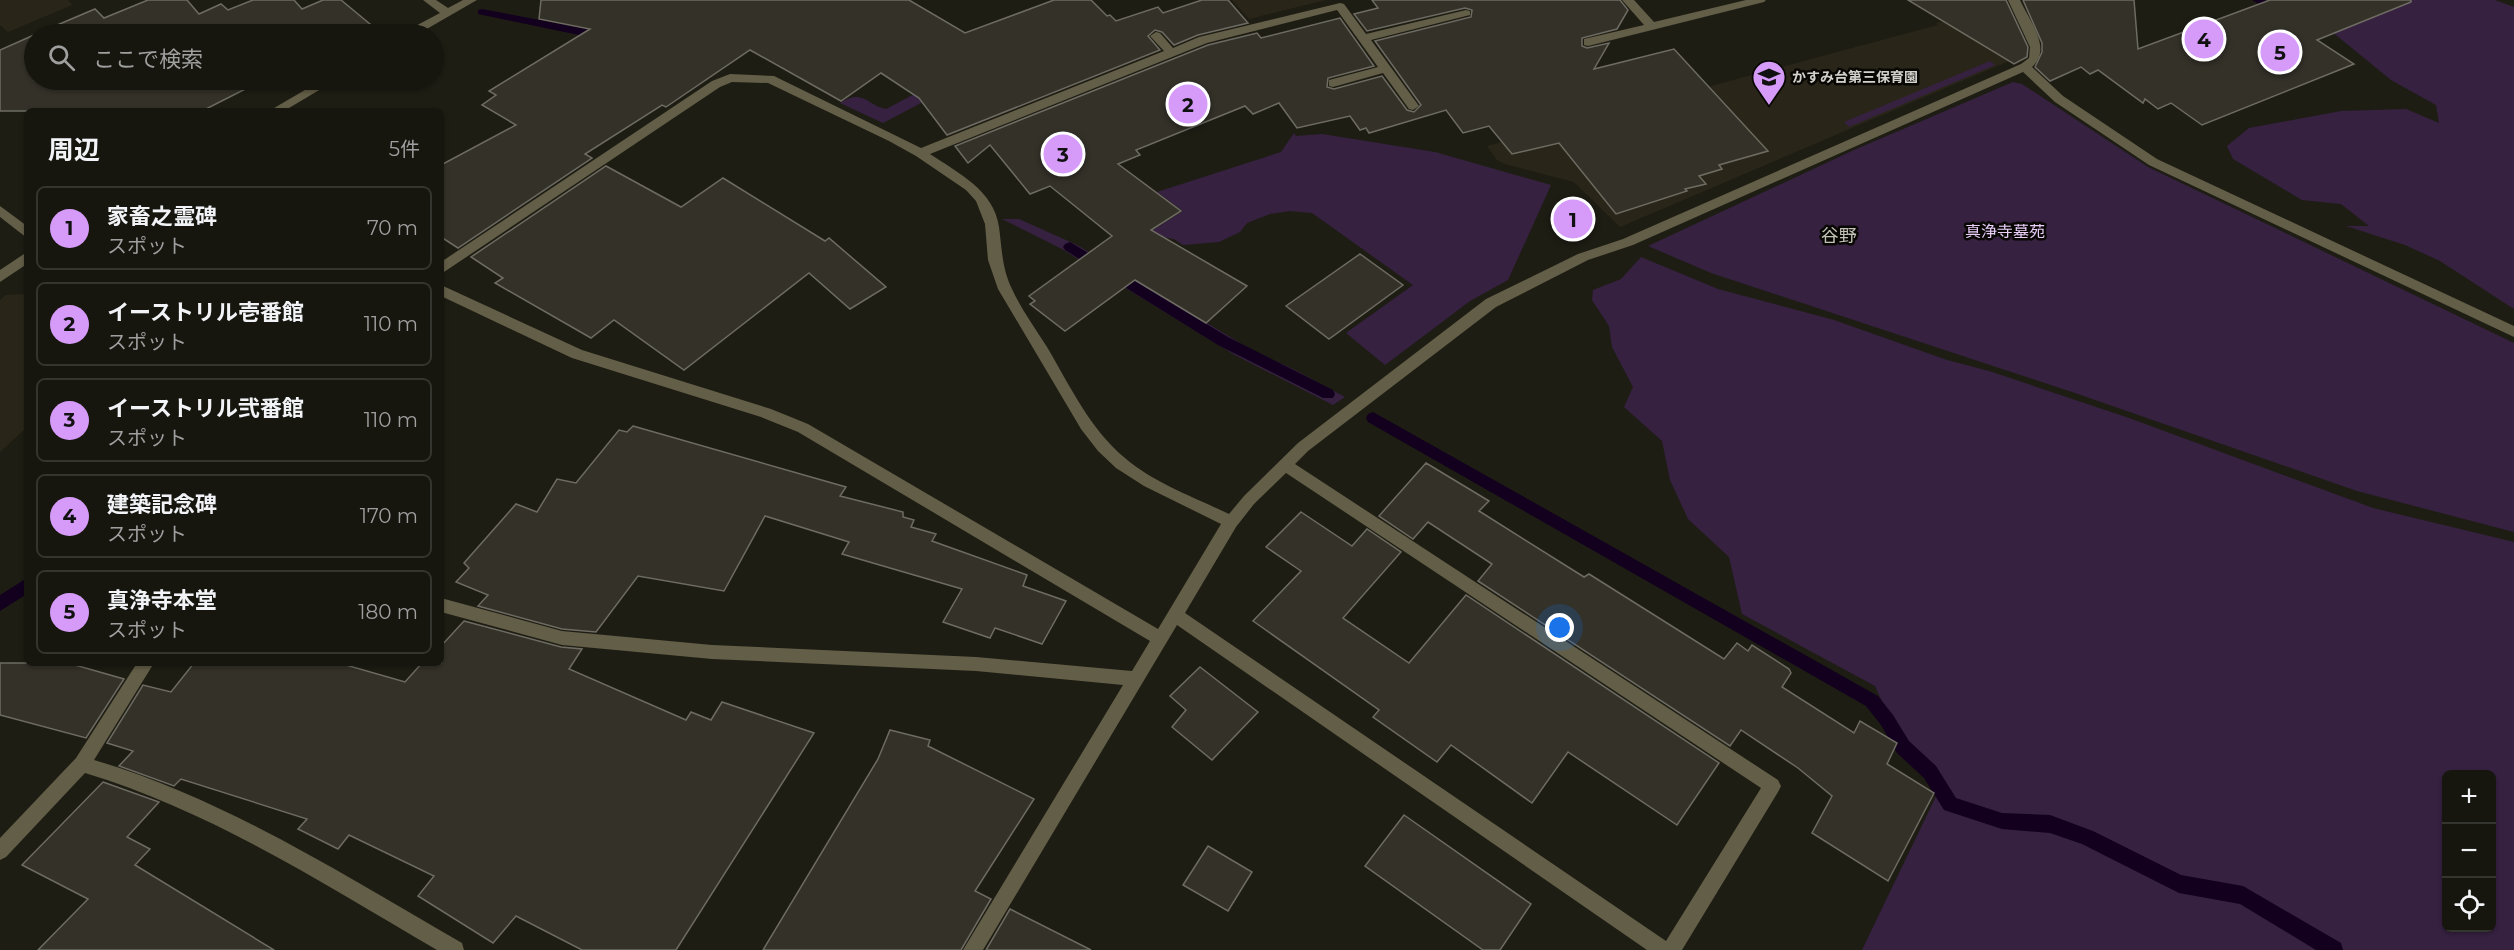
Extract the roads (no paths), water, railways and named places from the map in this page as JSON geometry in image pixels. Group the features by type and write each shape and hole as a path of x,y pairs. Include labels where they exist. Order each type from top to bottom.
{"street":[{"path":"429,0 448,13"},
{"path":"428,24 471,0"},
{"path":"1629,0 1651,26"},
{"path":"1588,42 1760,0"},
{"path":"972,950 1231,522 1284,464 1491,303 1529,282 1583,257 1628,242 2025,67 2034,61 2037,55 2036,47 2014,0"},
{"path":"920,153 1203,40 1340,6 1413,106"},
{"path":"1363,38 1466,13"},
{"path":"1156,36 1172,53"},
{"path":"2025,67 2059,99 2153,162 2514,332"},
{"path":"1333,83 1385,69"},
{"path":"444,267 716,84 730,78 770,79 920,153 970,187 982,199 992,224 995,260 1005,289 1081,417 1103,447 1121,464 1149,482 1231,522"},
{"path":"283,108 313,90"},
{"path":"0,210 24,230"},
{"path":"0,277 24,259"},
{"path":"444,291 577,354 766,413 803,429 1161,639"},
{"path":"1284,464 1772,786 1671,950"},
{"path":"444,606 562,638 712,652 976,664 1136,679"},
{"path":"1175,615 1663,950"},
{"path":"0,851 82,765 144,666"},
{"path":"82,765 139,781 282,849 455,950"}],"waterway":[{"path":"482,12 603,36"},
{"path":"1070,247 1223,341 1328,394"},
{"path":"1373,418 1872,701 1887,720 1903,747 1930,772 1950,804 2002,821 2050,824 2087,837 2179,884 2243,895 2334,950"},
{"path":"0,604 24,587"}],"place":[{"name":"建築記念碑","path":"2204,39"},
{"name":"真浄寺本堂","path":"2280,52"},
{"name":"イーストリル壱番館","path":"1188,104"},
{"name":"かすみ台第三保育園","path":"1769,106"},
{"name":"イーストリル弐番館","path":"1063,154"},
{"name":"家畜之霊碑","path":"1573,219"}],"district":[{"name":"谷野","path":"1839,236"}],"park label":[{"name":"真浄寺墓苑","path":"2005,231"}]}
